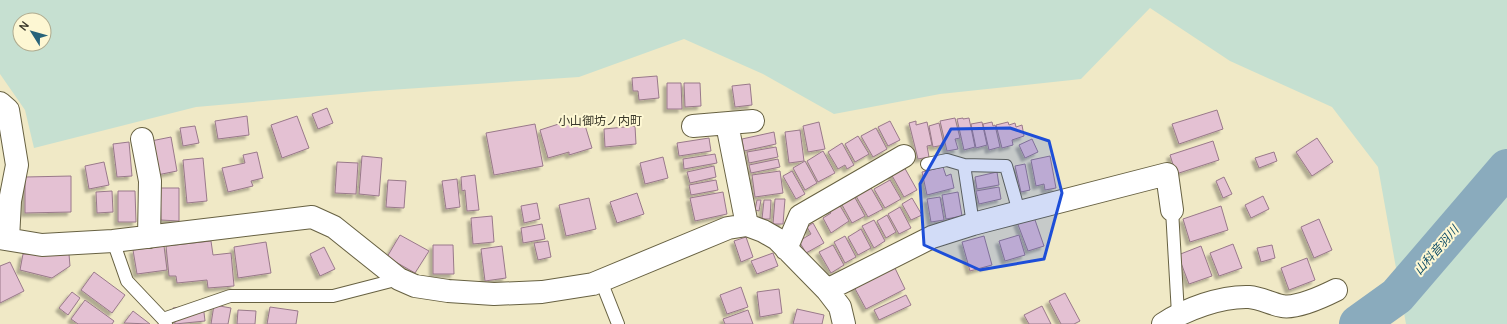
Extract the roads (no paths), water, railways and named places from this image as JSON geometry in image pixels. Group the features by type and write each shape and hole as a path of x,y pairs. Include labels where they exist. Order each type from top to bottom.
{"street":[{"path":"0,103 8,110 16,165 4,239 42,245 113,241 312,217 334,227 399,279 415,286 448,291 494,294 542,292 593,284 728,228 747,225 763,231 777,239 827,290 840,307 844,324"},
{"path":"693,126 753,122"},
{"path":"727,124 747,225"},
{"path":"142,139 150,181 149,237"},
{"path":"786,249 800,216 904,156"},
{"path":"827,290 932,237 973,224 1167,174 1172,210"},
{"path":"1171,319 1201,305 1236,298 1251,297 1283,307 1316,300 1336,290"}],"lane":[{"path":"927,164 947,160 964,165 1006,166 1019,212"},
{"path":"964,165 973,224"},
{"path":"1171,319 1172,210"},
{"path":"113,241 127,281 164,321 230,296 333,296 399,279"},
{"path":"601,281 618,324"}],"waterway":[{"name":"山科音羽川","path":"1358,324 1397,296 1507,168"}],"district":[{"name":"小山御坊ノ内町","path":"600,120"}]}
